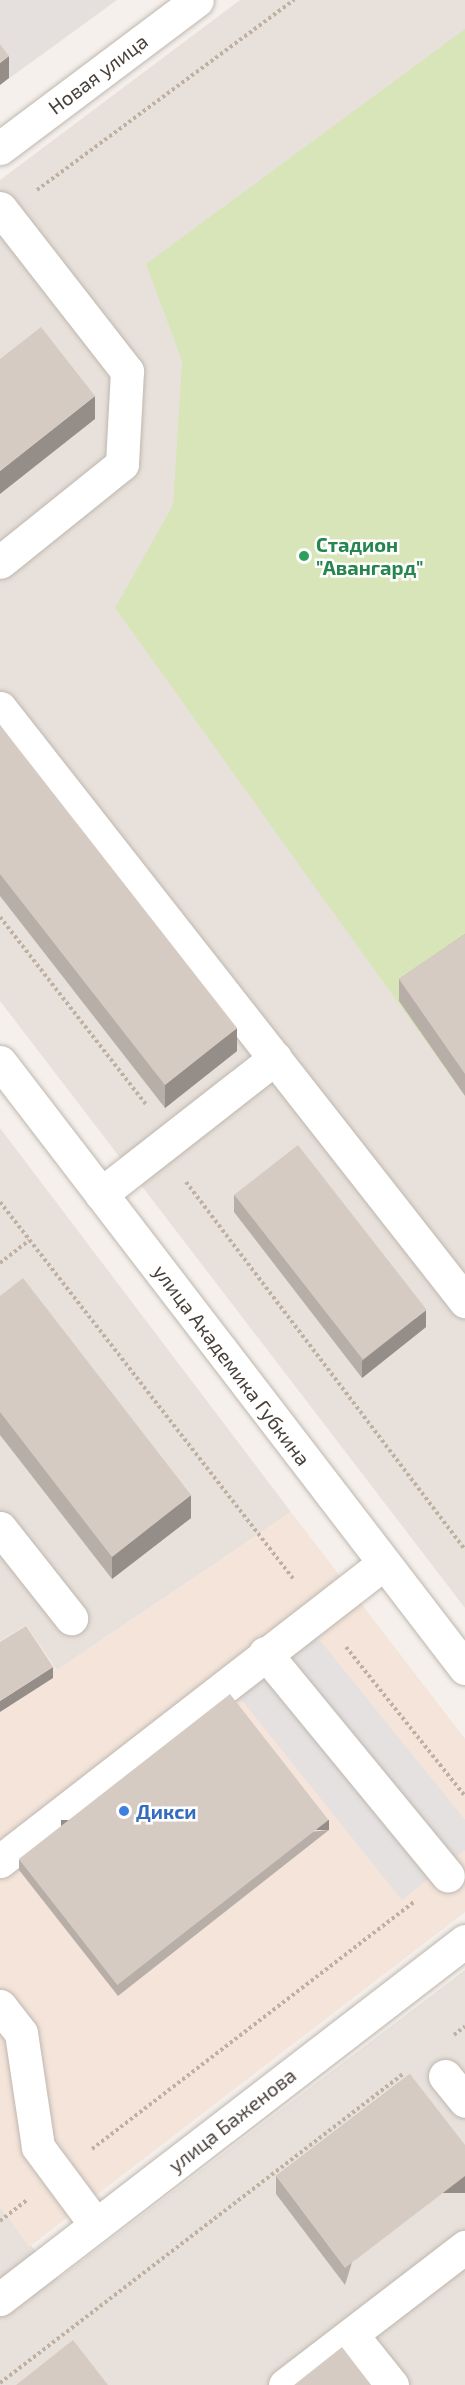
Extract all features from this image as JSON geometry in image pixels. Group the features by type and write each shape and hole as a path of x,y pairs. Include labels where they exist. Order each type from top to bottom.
{"street":[{"name":"Новая улица","path":"0,148 197,0"},
{"path":"0,562 122,464 127,371 2,211"},
{"path":"0,708 465,1300"},
{"path":"101,1194 275,1058"},
{"name":"улица Академика Губкина","path":"0,1062 465,1668"},
{"path":"0,1528 71,1618"},
{"path":"0,1861 265,1653 384,1563"},
{"path":"265,1653 448,1876"},
{"name":"улица Баженова","path":"0,2299 465,1941"},
{"path":"0,2006 21,2032 38,2147 96,2225"},
{"path":"285,2385 465,2247"},
{"path":"352,2335 392,2385"}],"path":[{"path":"2,211 294,0"},
{"path":"0,918 154,1114 180,1173 465,1550"},
{"path":"0,1202 465,1796"},
{"path":"0,1263 29,1240"},
{"path":"0,2221 448,1876"},
{"path":"449,2039 465,2026"},
{"path":"0,2383 413,2067"}],"shaded area":[{"path":"0,0 117,0 0,85"},
{"path":"240,0 465,0 465,1608 0,1001 0,180"},
{"path":"0,1128 291,1512 57,1670 26,1625 0,1641"},
{"path":"291,1512 465,1739 465,1912 29,2247 0,2207 0,1641 26,1625 57,1670"},
{"path":"314,1633 465,1820 465,1850 402,1900 237,1694"},
{"path":"465,1970 465,2385 0,2385 0,2207 58,2279"}],"green space":[{"name":"Стадион \"Авангард\"","path":"465,29 465,1096 115,608 173,505 182,361 146,264"}],"building":[{"path":"0,44 9,56 0,63"},
{"path":"41,327 95,396 0,471 0,359"},
{"path":"0,725 237,1028 165,1085 0,874"},
{"path":"465,934 465,1074 399,979"},
{"path":"298,1145 427,1310 363,1360 234,1195"},
{"path":"23,1278 191,1495 112,1557 0,1412 0,1296"},
{"path":"26,1626 53,1667 0,1701 0,1642"},
{"path":"230,1694 329,1820 117,1985 19,1859"},
{"path":"410,2074 465,2145 465,2176 345,2268 276,2176"},
{"path":"73,2340 108,2385 16,2385"},
{"path":"342,2347 371,2385 294,2385"}],"place":[{"name":"Стадион \"Авангард\"","path":"304,556"},
{"name":"Дикси","path":"124,1811"}]}
